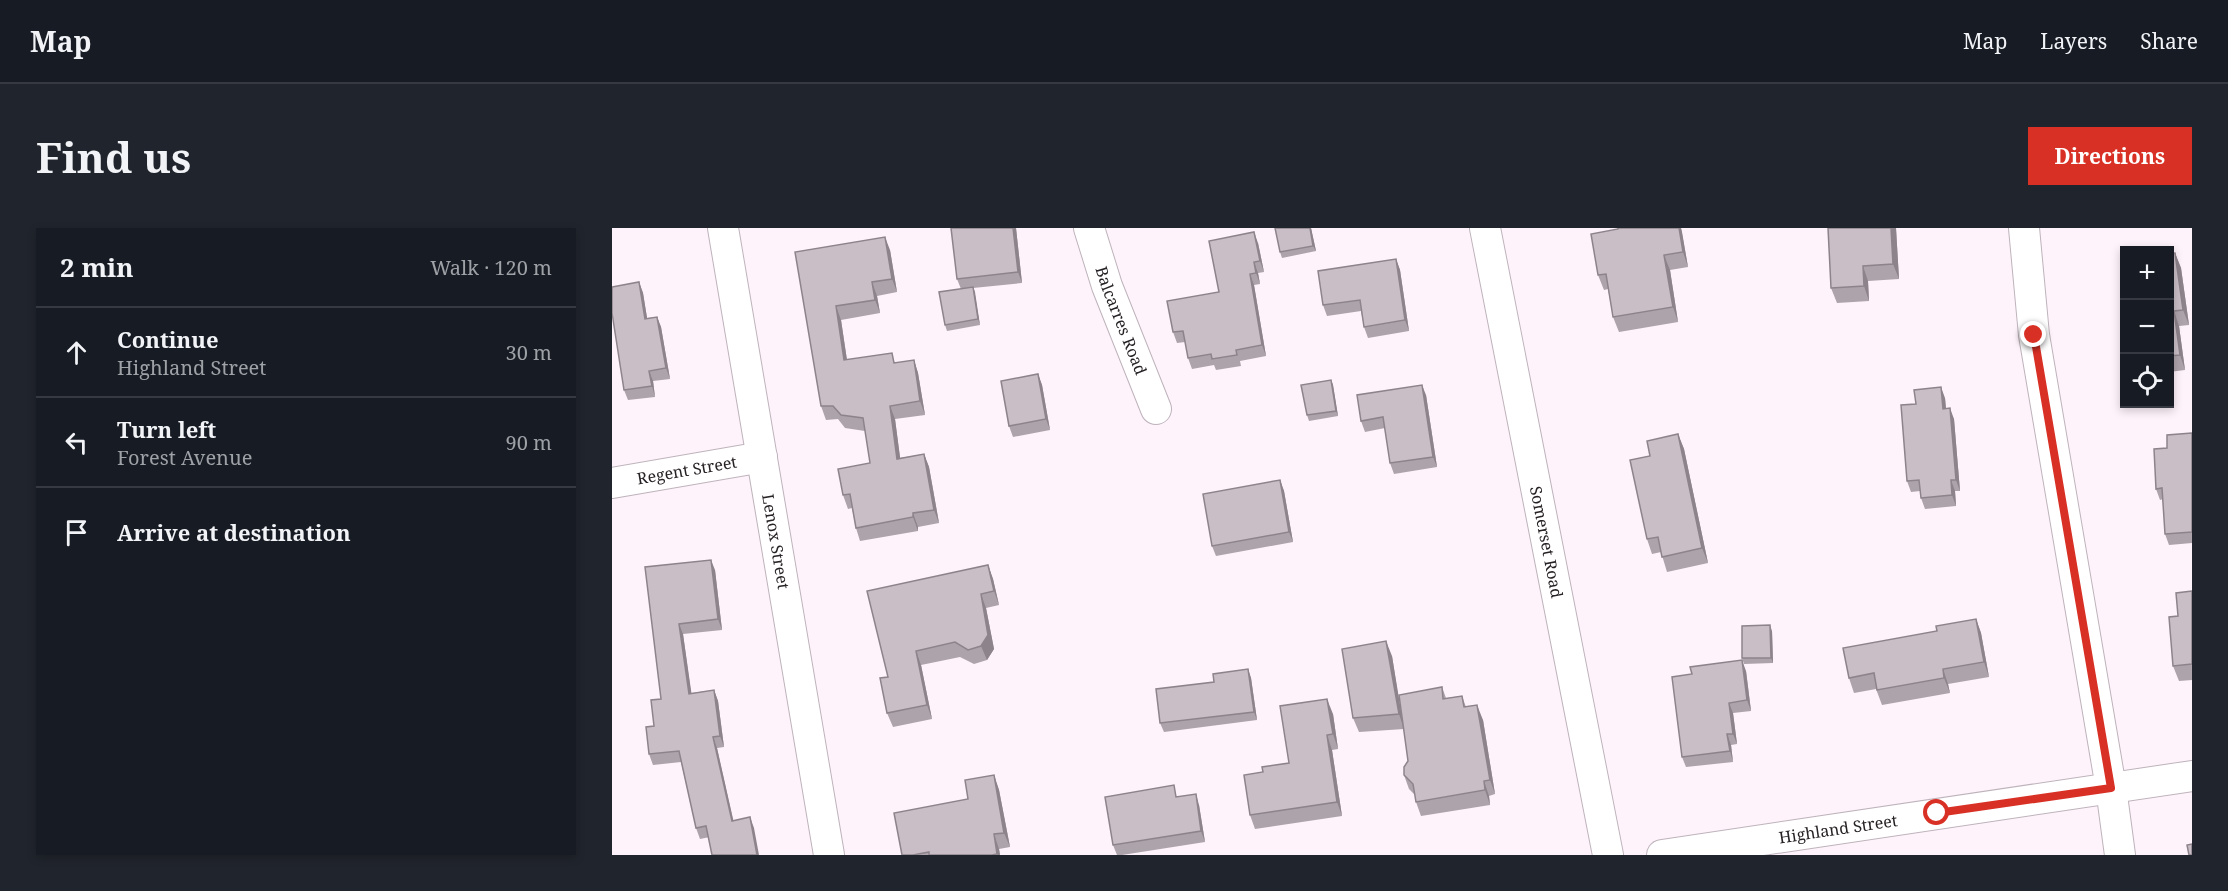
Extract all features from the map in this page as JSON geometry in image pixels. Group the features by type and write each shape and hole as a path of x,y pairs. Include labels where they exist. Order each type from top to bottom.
{"street":[{"name":"Lenox Street","path":"723,228 830,855"},
{"name":"Balcarres Road","path":"1089,228 1107,286 1156,410"},
{"name":"Somerset Road","path":"1485,228 1608,855"},
{"path":"2024,228 2034,335 2111,788 2120,855"},
{"name":"Regent Street","path":"612,483 762,457"},
{"name":"Highland Street","path":"1662,855 2192,776"}],"building":[{"path":"951,228 1013,228 1018,272 957,279"},
{"path":"1275,228 1310,228 1313,246 1280,252"},
{"path":"1618,228 1679,228 1683,252 1664,255 1673,307 1613,317 1606,274 1598,275 1591,234"},
{"path":"1828,228 1891,228 1893,264 1863,266 1864,286 1831,288"},
{"path":"1254,232 1260,261 1254,262 1256,273 1250,274 1262,345 1236,350 1237,355 1212,359 1211,354 1188,358 1183,331 1173,332 1167,301 1219,292 1209,241"},
{"path":"885,237 892,279 872,282 875,300 836,306 844,360 892,353 894,363 914,360 920,401 890,406 897,459 924,454 934,510 913,513 913,517 856,528 850,494 843,495 838,469 870,463 863,418 841,415 833,406 821,406 795,252"},
{"path":"2174,253 2183,310 2174,311 2174,300"},
{"path":"1396,259 1405,320 1364,327 1360,300 1323,305 1318,271"},
{"path":"639,282 645,319 657,317 666,368 649,371 652,386 624,390 612,313 612,287"},
{"path":"973,287 978,319 945,325 939,292"},
{"path":"2174,311 2180,355 2174,356"},
{"path":"1038,374 1046,419 1009,426 1001,381"},
{"path":"1331,380 1336,411 1307,415 1301,385"},
{"path":"1422,385 1433,457 1390,463 1383,417 1361,421 1357,395"},
{"path":"1941,387 1943,409 1950,408 1956,480 1951,480 1952,495 1921,498 1919,480 1907,481 1901,405 1916,404 1914,390"},
{"path":"2192,433 2192,532 2165,534 2162,488 2156,489 2154,449 2167,448 2167,435"},
{"path":"1678,434 1702,548 1662,557 1658,537 1647,539 1630,460 1650,456 1647,441"},
{"path":"1280,480 1289,532 1212,546 1203,494"},
{"path":"711,560 718,619 679,624 689,694 714,690 720,736 713,737 732,821 750,817 757,855 712,855 706,826 696,828 679,751 649,754 646,727 654,726 651,700 661,699 645,567"},
{"path":"988,565 994,591 981,594 988,635 981,646 968,650 955,642 916,651 927,705 887,713 880,678 888,677 867,591"},
{"path":"2192,591 2192,664 2173,666 2169,617 2178,616 2176,593"},
{"path":"1976,619 1984,662 1943,669 1944,678 1877,690 1874,673 1849,678 1843,648 1937,631 1936,626"},
{"path":"1770,625 1771,658 1742,658 1742,626"},
{"path":"1386,641 1399,714 1353,718 1342,649"},
{"path":"1742,660 1747,700 1729,703 1733,734 1727,734 1730,751 1682,757 1672,677 1692,674 1690,667"},
{"path":"1248,669 1254,712 1160,723 1156,689 1214,682 1213,674"},
{"path":"1442,687 1443,699 1462,696 1464,707 1477,705 1490,780 1484,781 1485,790 1416,802 1413,784 1404,775 1404,767 1408,761 1399,695"},
{"path":"1327,699 1333,734 1327,735 1337,802 1250,815 1244,775 1263,772 1262,767 1289,763 1280,706"},
{"path":"994,775 1004,833 994,834 997,854 929,855 929,852 902,855 894,813 968,799 965,780"},
{"path":"1174,785 1176,797 1196,794 1201,831 1113,845 1105,797"},
{"path":"2192,844 2192,855 2189,855 2187,845"}],"route":[{"path":"1937,813 2111,788 2034,335"}]}
